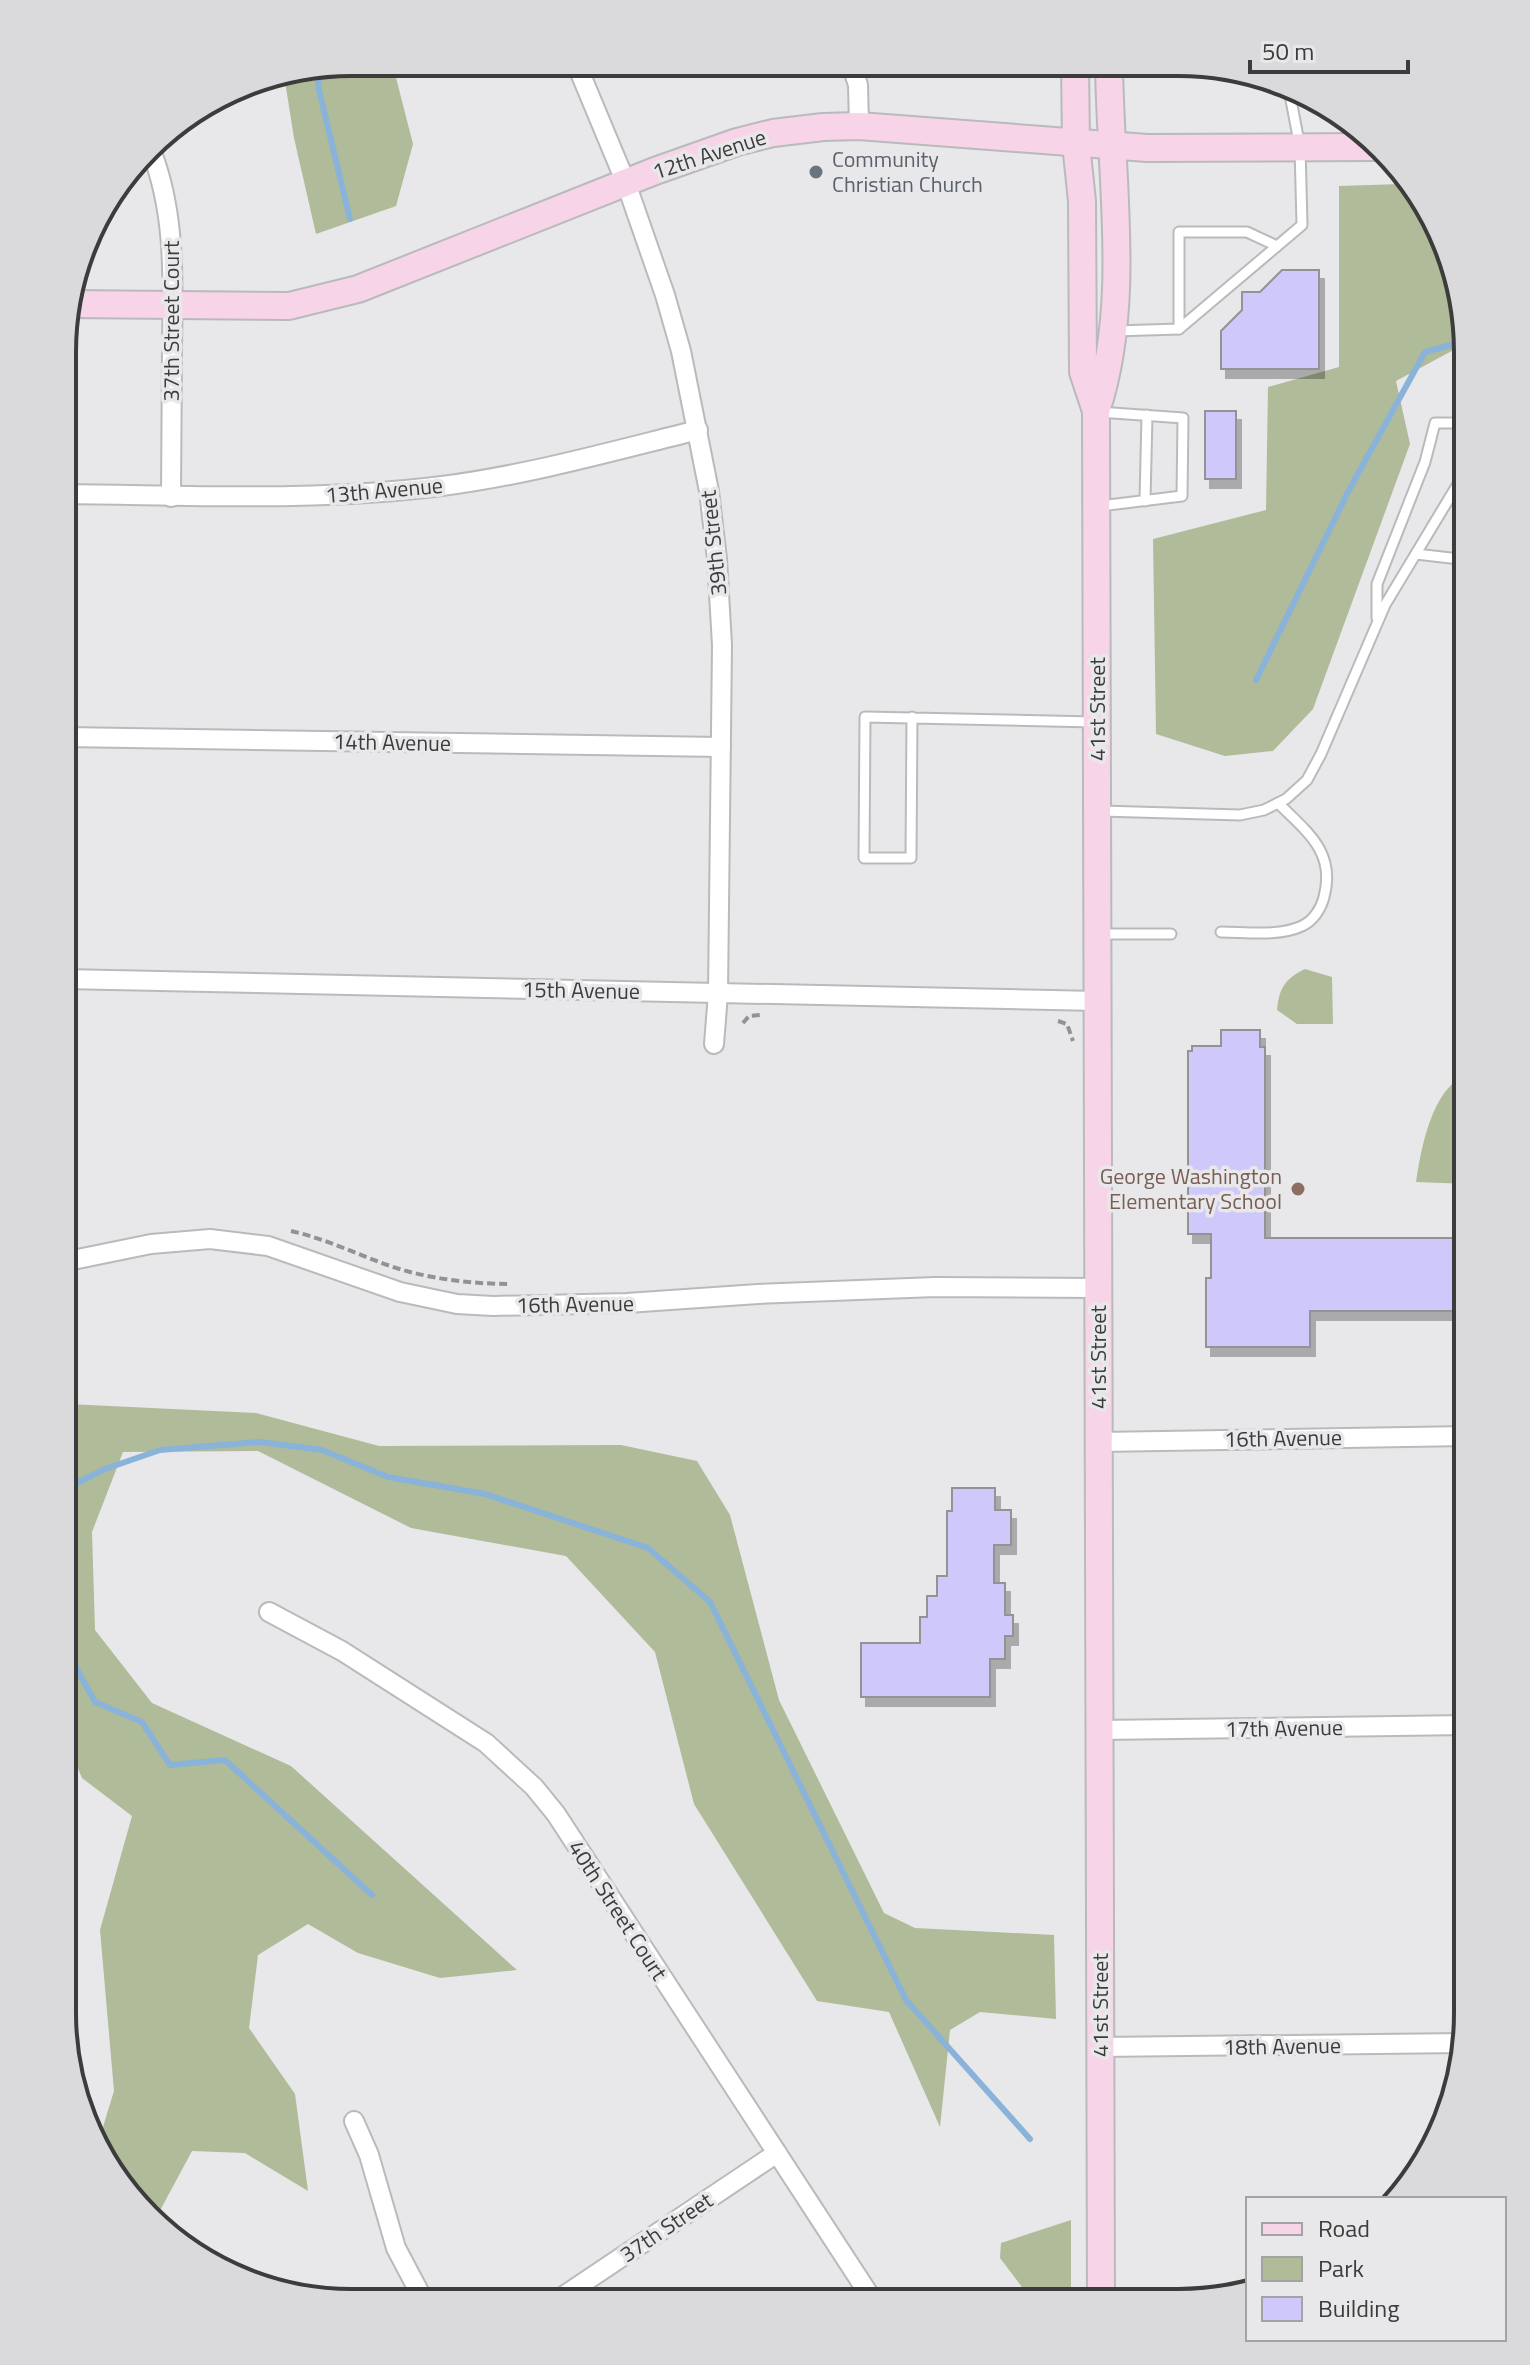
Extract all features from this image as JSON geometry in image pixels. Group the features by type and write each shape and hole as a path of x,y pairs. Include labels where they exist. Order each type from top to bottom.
{"street":[{"name":"39th Street","path":"581,76 626,183 665,295 698,430 717,559 722,645 718,994 714,1044"},
{"path":"855,76 859,126"},
{"name":"41st Street","path":"1075,76 1076,144 1082,201 1083,372 1096,411 1101,2289"},
{"name":"41st Street","path":"1096,411 1108,377 1113,331 1115,194 1109,76"},
{"name":"12th Avenue","path":"80,304 289,306 317,301 358,289 737,142 773,133 859,126 1147,148 1362,147"},
{"name":"37th Street Court","path":"155,159 168,214 173,307 171,497"},
{"name":"13th Avenue","path":"76,494 316,496 440,487 523,473 698,430"},
{"name":"14th Avenue","path":"76,737 721,747"},
{"name":"15th Avenue","path":"76,979 1098,1001"},
{"name":"16th Avenue","path":"76,1259 151,1244 210,1239 279,1249 400,1292 457,1304 493,1306 627,1303 935,1287 1098,1288"},
{"name":"16th Avenue","path":"1098,1442 1453,1436"},
{"name":"40th Street Court","path":"269,1612 342,1651 486,1743 534,1787 556,1814 866,2289"},
{"name":"17th Avenue","path":"1100,1730 1453,1725"},
{"name":"18th Avenue","path":"1100,2047 1452,2043"},
{"path":"354,2121 369,2155 396,2248 418,2289"},
{"name":"37th Street","path":"574,2289 777,2153"}],"lane":[{"path":"1113,331 1179,329 1302,225 1300,147 1291,101"},
{"path":"1179,329 1179,232 1247,232 1277,246"},
{"path":"1096,411 1183,418 1178,461 1182,496 1097,506"},
{"path":"1145,501 1147,415"},
{"path":"1377,622 1377,584 1425,462 1435,423 1454,423"},
{"path":"1097,811 1240,815 1264,810 1278,803 1307,780 1377,622 1454,490"},
{"path":"1416,554 1454,558"},
{"path":"912,717 911,858 864,858 865,717 912,717 1097,722"},
{"path":"1221,932 1274,933 1302,926 1315,917 1323,901 1328,877 1323,853 1278,803"},
{"path":"1098,934 1171,934"}],"path":[{"path":"743,1023 749,1016 765,1014"},
{"path":"1044,1020 1067,1024 1073,1038 1073,1053"},
{"path":"288,1231 311,1236 411,1272 485,1284 514,1284"}],"green space":[{"path":"396,76 413,144 396,206 316,234 285,84 316,78"},
{"path":"1397,184 1417,214 1439,263 1449,298 1454,350 1396,381 1410,444 1313,709 1273,751 1225,756 1156,734 1153,539 1266,510 1268,387 1339,367 1339,186"},
{"path":"1305,969 1332,977 1333,1024 1297,1024 1277,1010 1284,985"},
{"path":"1454,1083 1454,1183 1416,1182 1430,1120 1445,1092"},
{"path":"76,1404 256,1413 379,1446 621,1445 697,1461 730,1515 779,1700 884,1913 915,1928 1054,1935 1056,2019 980,2012 950,2030 940,2127 889,2012 817,2001 694,1804 655,1652 566,1556 411,1528 258,1451 123,1452 92,1532 95,1630 152,1703 291,1766 517,1970 440,1978 358,1953 308,1924 258,1955 249,2028 295,2094 308,2191 245,2153 192,2151 160,2211 133,2181 102,2129 114,2091 100,1930 132,1816 82,1778 76,1764"},
{"path":"1071,2220 1071,2289 1023,2289 1000,2258 1001,2243"}],"building":[{"path":"1282,270 1319,270 1319,369 1221,369 1221,331 1242,310 1242,292 1260,292"},
{"path":"1205,411 1236,411 1236,479 1205,479"},
{"path":"1221,1030 1260,1030 1260,1047 1265,1047 1265,1238 1453,1238 1453,1311 1310,1311 1310,1347 1206,1347 1206,1278 1211,1278 1211,1234 1188,1234 1188,1051 1192,1051 1192,1046 1221,1046"},
{"path":"952,1488 995,1488 995,1510 1011,1510 1011,1545 994,1545 994,1583 1005,1583 1005,1615 1013,1615 1013,1636 1005,1636 1005,1659 990,1659 990,1697 861,1697 861,1643 920,1643 920,1617 927,1617 927,1596 937,1596 937,1576 947,1576 947,1511 952,1511"}],"waterway":[{"path":"318,78 350,219"},
{"path":"1256,680 1349,490 1425,352 1454,344"},
{"path":"76,1484 105,1469 160,1450 260,1442 322,1450 388,1477 485,1494 648,1548 710,1602 906,2000 1030,2139"},
{"path":"76,1668 95,1702 142,1722 170,1765 225,1760 372,1895"}],"place":[{"name":"Community Christian Church","path":"816,172"},
{"name":"George Washington Elementary School","path":"1298,1189"}]}
